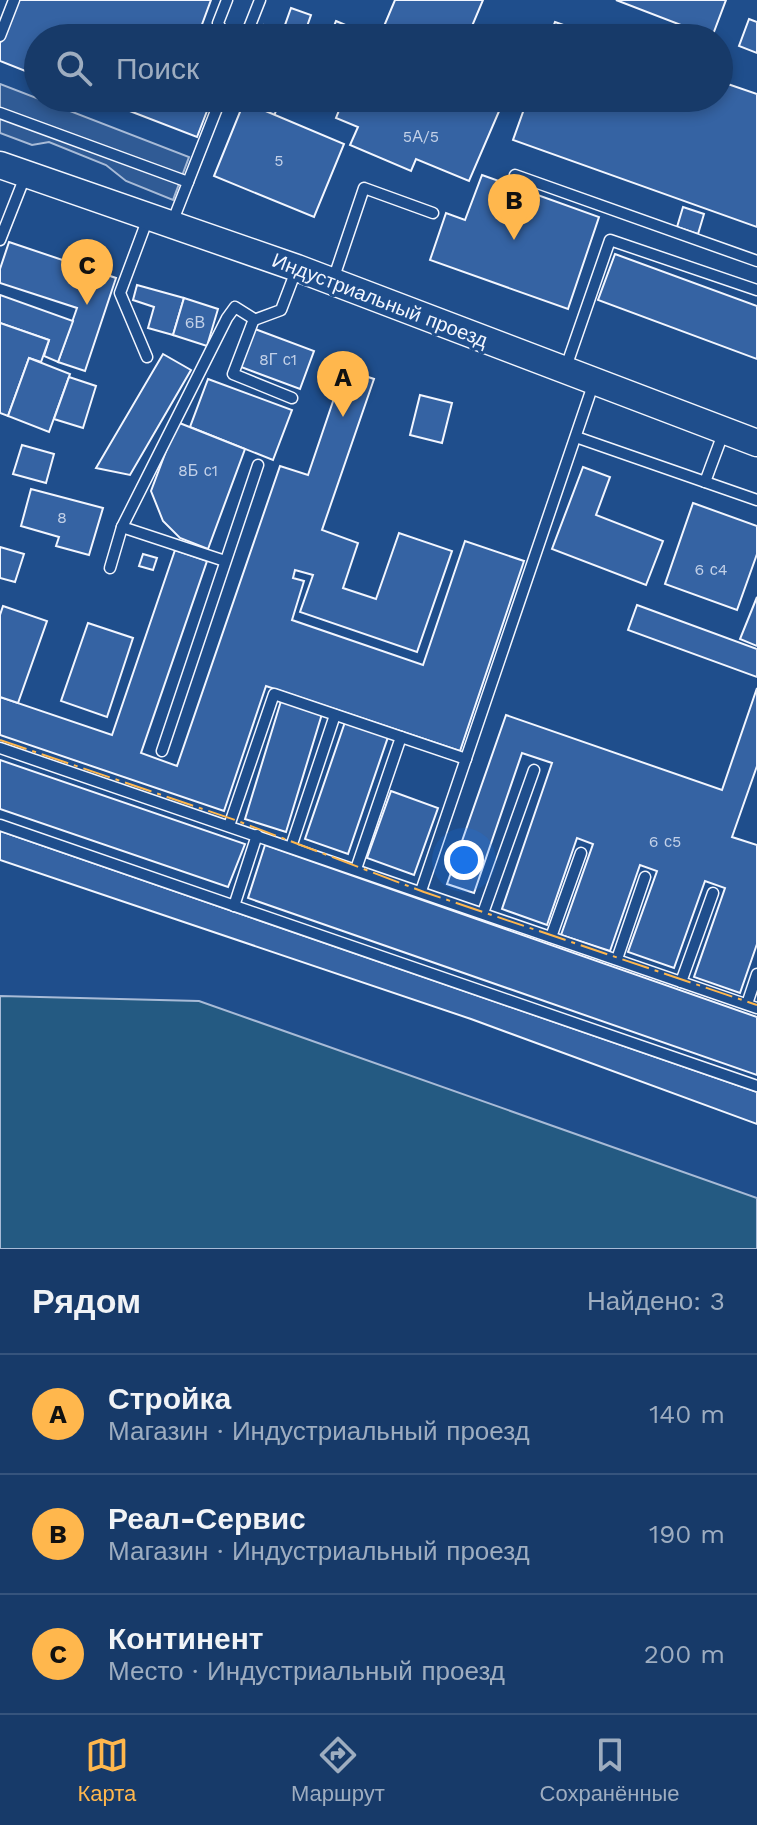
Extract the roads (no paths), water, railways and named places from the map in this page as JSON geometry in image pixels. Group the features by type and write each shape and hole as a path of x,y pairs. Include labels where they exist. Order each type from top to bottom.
{"street":[{"name":"Индустриальный проезд","path":"0,165 297,268 757,443"}],"lane":[{"path":"0,36 14,0"},
{"path":"219,24 227,0"},
{"path":"251,24 260,0"},
{"path":"147,357 120,293 161,219 188,182 216,112"},
{"path":"0,113 188,182"},
{"path":"0,240 26,174"},
{"path":"515,175 757,261"},
{"path":"332,281 364,188 433,213"},
{"path":"565,371 610,240 757,290"},
{"path":"292,398 233,374 254,320 281,310 297,268"},
{"path":"110,568 122,527 227,318 235,307 254,320"},
{"path":"421,891 594,382"},
{"path":"705,482 724,430"},
{"path":"576,437 757,500"},
{"path":"162,751 258,465"},
{"path":"122,527 225,561"},
{"path":"229,826 274,694 466,759"},
{"path":"291,847 335,715"},
{"path":"356,869 401,737"},
{"path":"0,748 752,1006 757,974"},
{"path":"483,913 534,770"},
{"path":"0,825 757,1086"},
{"path":"234,906 257,835"},
{"path":"551,937 581,853"},
{"path":"617,959 645,877"},
{"path":"681,982 713,893"}],"place":[{"name":"Реал-Сервис","path":"514,240"},
{"name":"Континент","path":"87,305"},
{"name":"Стройка","path":"343,417"}]}
